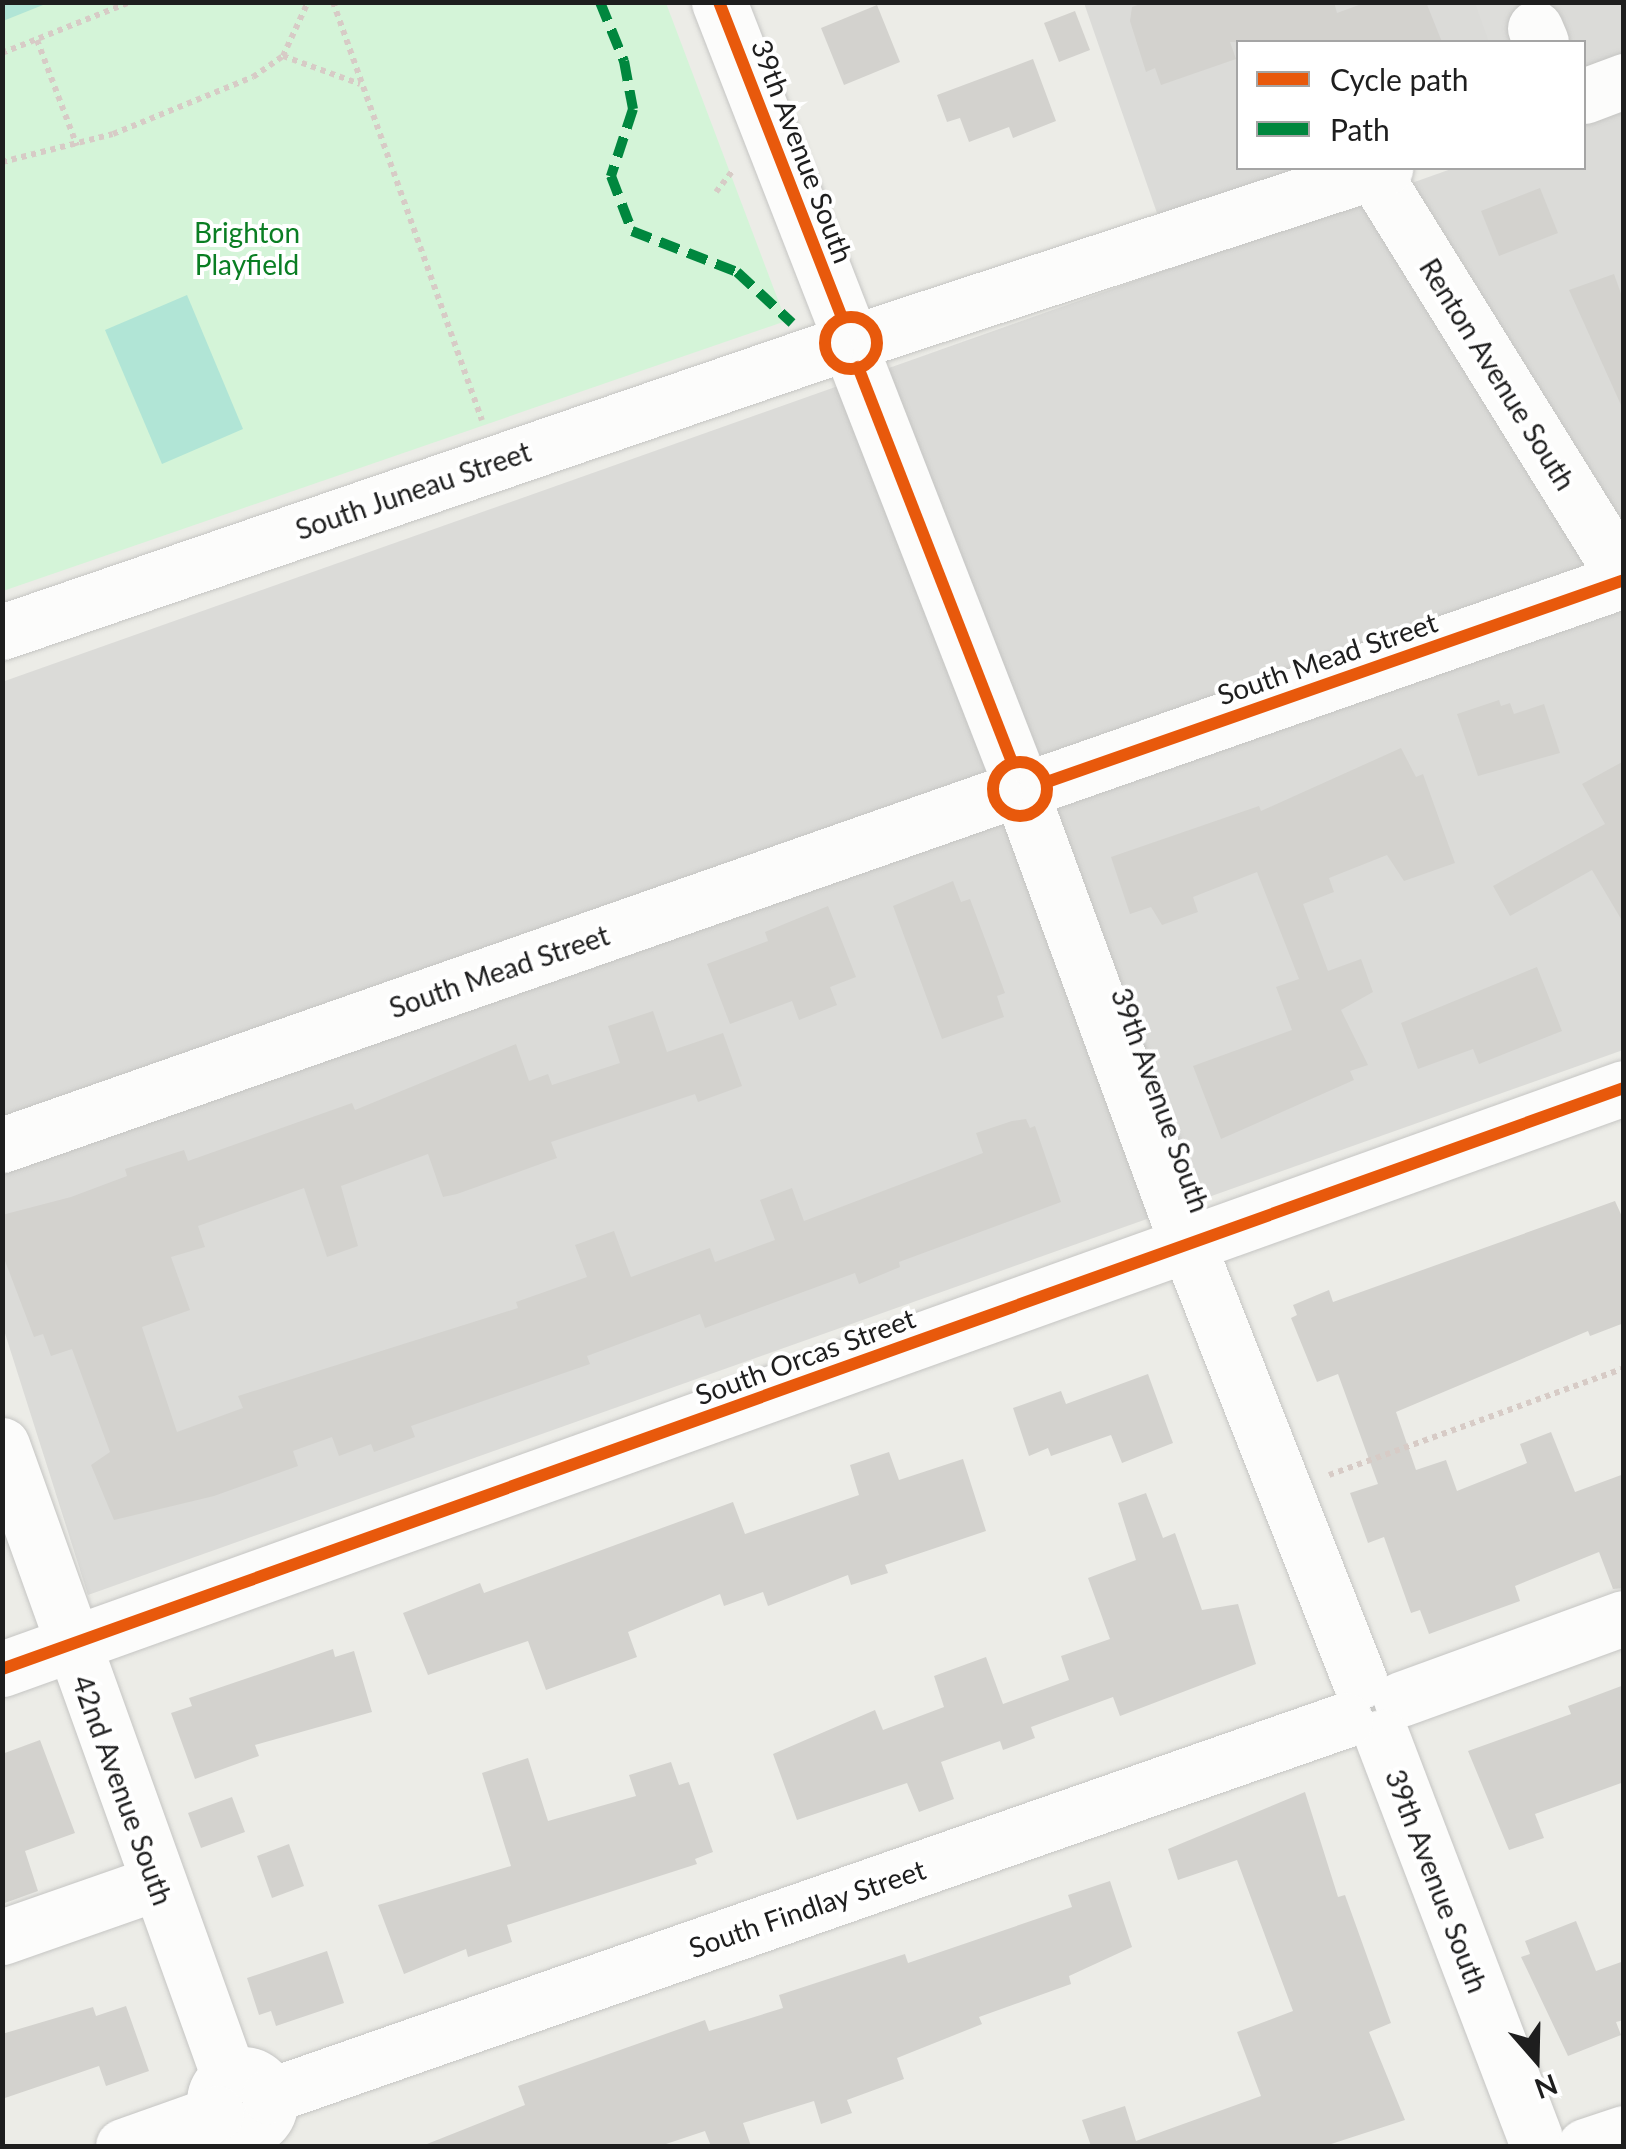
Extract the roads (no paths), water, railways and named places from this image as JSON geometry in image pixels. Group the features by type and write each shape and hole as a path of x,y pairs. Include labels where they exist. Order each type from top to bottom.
{"street":[{"name":"39th Avenue South","path":"719,2 1021,789 1188,1245 1372,1709 1552,2144"},
{"path":"1586,95 1624,81"},
{"name":"South Juneau Street","path":"2,632 850,343 1379,170"},
{"name":"Renton Avenue South","path":"1379,170 1624,578"},
{"name":"South Mead Street","path":"2,1145 1624,578"},
{"name":"South Orcas Street","path":"2,1670 1624,1088"},
{"name":"42nd Avenue South","path":"2,1445 156,1883 244,2112"},
{"name":"South Findlay Street","path":"123,2146 244,2112 1624,1618"},
{"path":"2,1936 156,1883"},
{"path":"1552,2144 1624,2133"}],"park label":[{"name":"Brighton Playfield","path":"247,248"}]}
